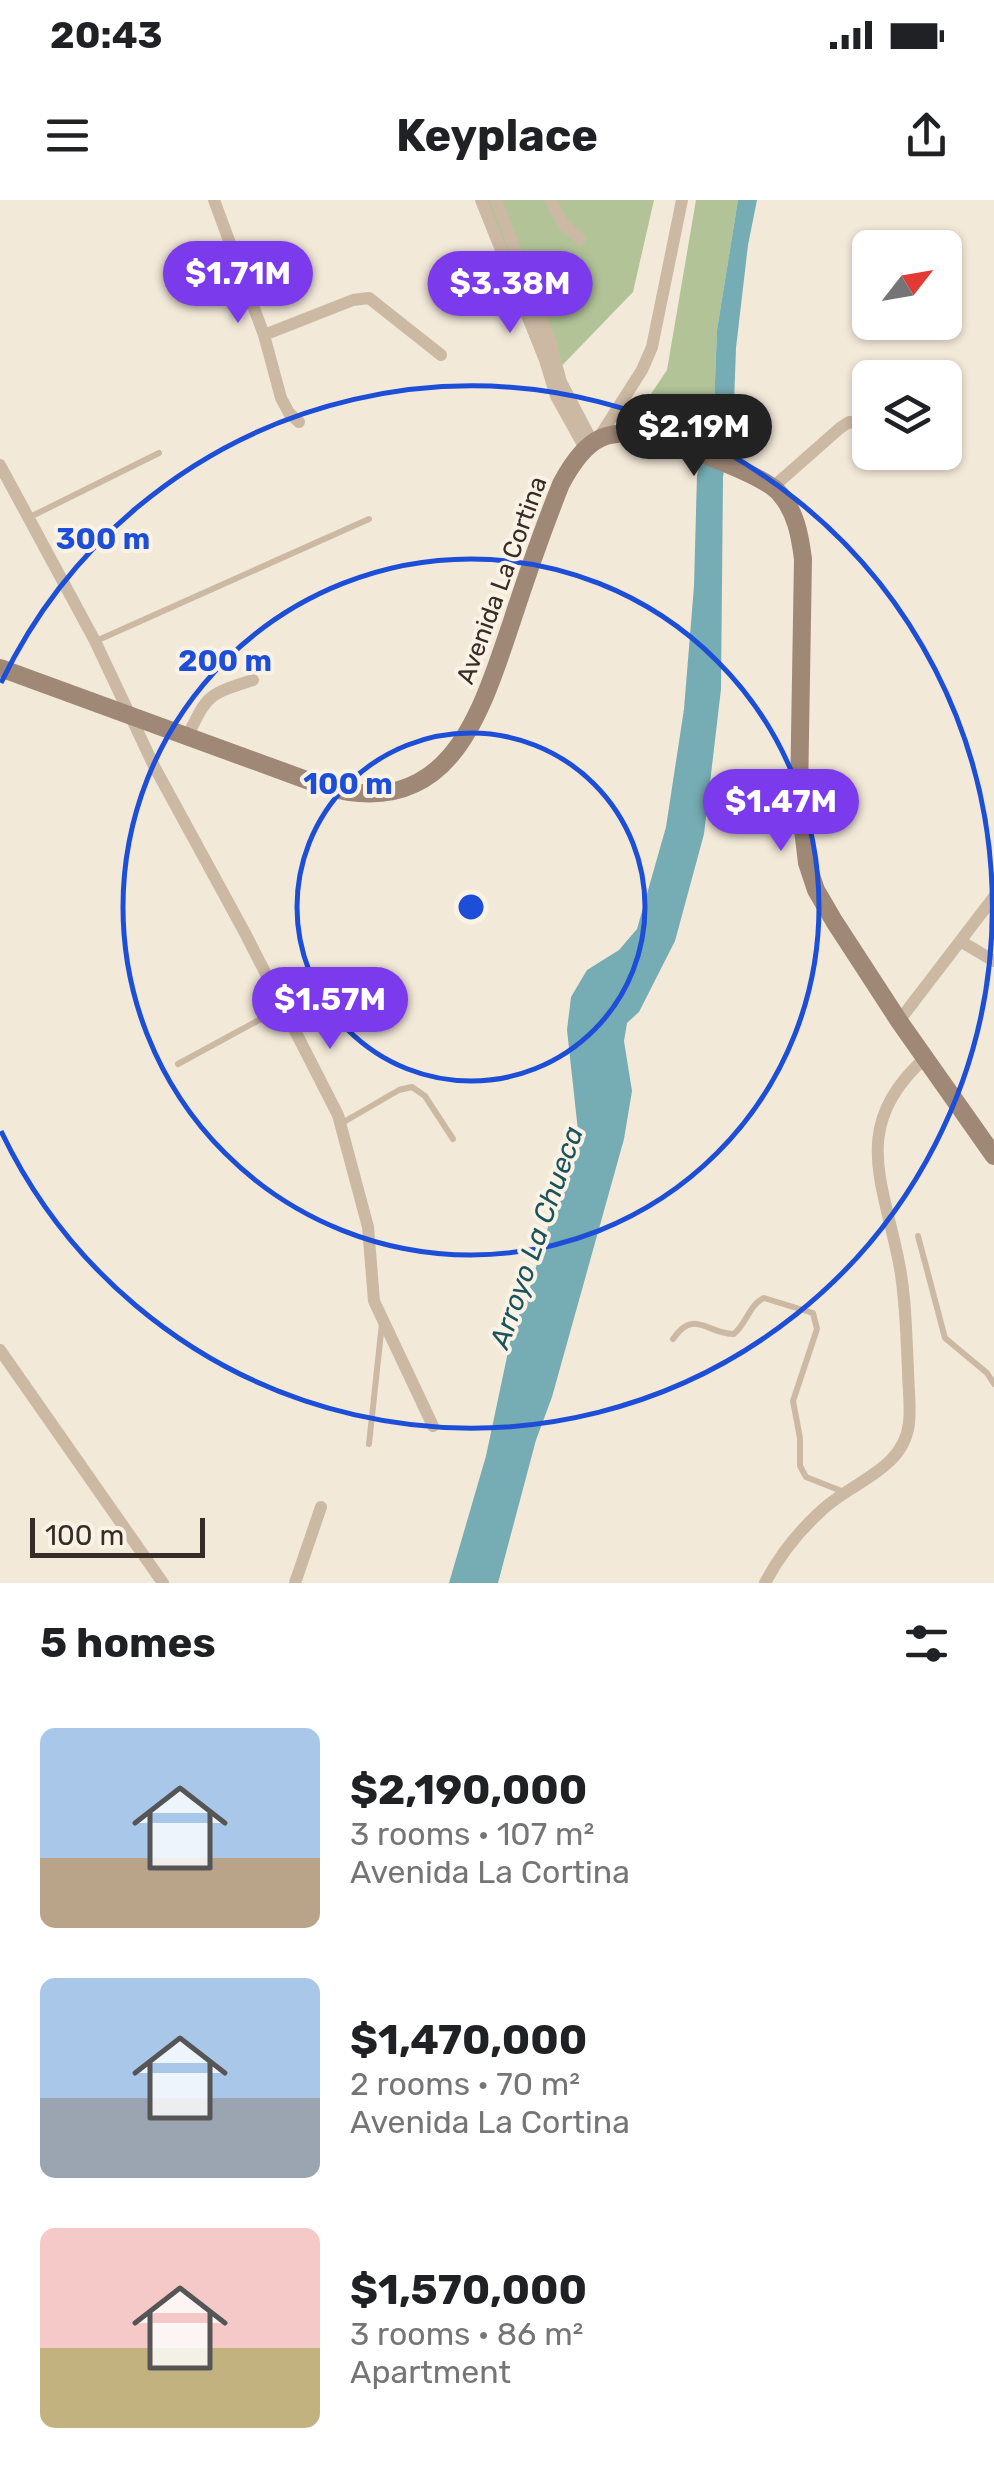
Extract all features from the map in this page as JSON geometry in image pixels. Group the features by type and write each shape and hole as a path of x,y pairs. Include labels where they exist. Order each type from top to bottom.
{"main road":[{"path":"592,443 627,434 648,436 756,476 774,487 790,509 803,559 798,796 807,863 825,906 924,1059 994,1156"},
{"name":"Avenida La Cortina","path":"0,668 344,792 384,794 402,790 432,775 461,746 473,726 561,484 592,443"}],"street":[{"path":"214,200 264,335 281,398 299,422"},
{"path":"480,200 556,396 592,443"},
{"path":"496,200 549,338 560,382 592,443"},
{"path":"551,200 563,224 580,239"},
{"path":"592,443 642,370 652,347 682,200"},
{"path":"264,335 354,300 369,298 441,355"},
{"path":"774,487 840,428 852,422"},
{"path":"0,465 95,642 154,766 341,1124 368,1227 371,1284 382,1322 433,1426"},
{"path":"187,737 205,700 215,692 252,680"},
{"path":"899,1021 994,897"},
{"path":"962,942 994,961"},
{"path":"765,1583 796,1535 844,1492 895,1458 904,1444 908,1426 904,1292 879,1183 876,1150 896,1092 924,1059"},
{"path":"0,1350 163,1583"},
{"path":"295,1583 320,1506"}],"lane":[{"path":"29,518 160,453"},
{"path":"95,642 369,520"},
{"path":"178,1064 282,1008"},
{"path":"341,1124 412,1086 424,1096 453,1139"},
{"path":"918,1236 944,1338 987,1373 994,1384"},
{"path":"673,1339 683,1326 692,1323 734,1334 754,1303 764,1298 813,1314 817,1329 792,1402 800,1438 800,1466 806,1476 844,1492"},
{"path":"369,1444 382,1322"}],"green space":[{"path":"481,200 654,200 633,292 549,379"},
{"path":"696,200 738,200 717,330 714,407 704,446 638,427 634,419 667,370"}],"water":[{"path":"738,200 757,200 748,245 734,403 723,477 721,689 704,834 675,941 639,1012 627,1023 624,1041 632,1091 624,1139 498,1583 449,1583 486,1456 512,1333 560,1187 561,1166 574,1156 579,1140 567,1030 571,997 587,970 619,950 637,929 666,827 684,709 694,586 697,475 714,407 717,330"}],"water label":[{"name":"Arroyo La Chueca","path":"536,1237"}]}
